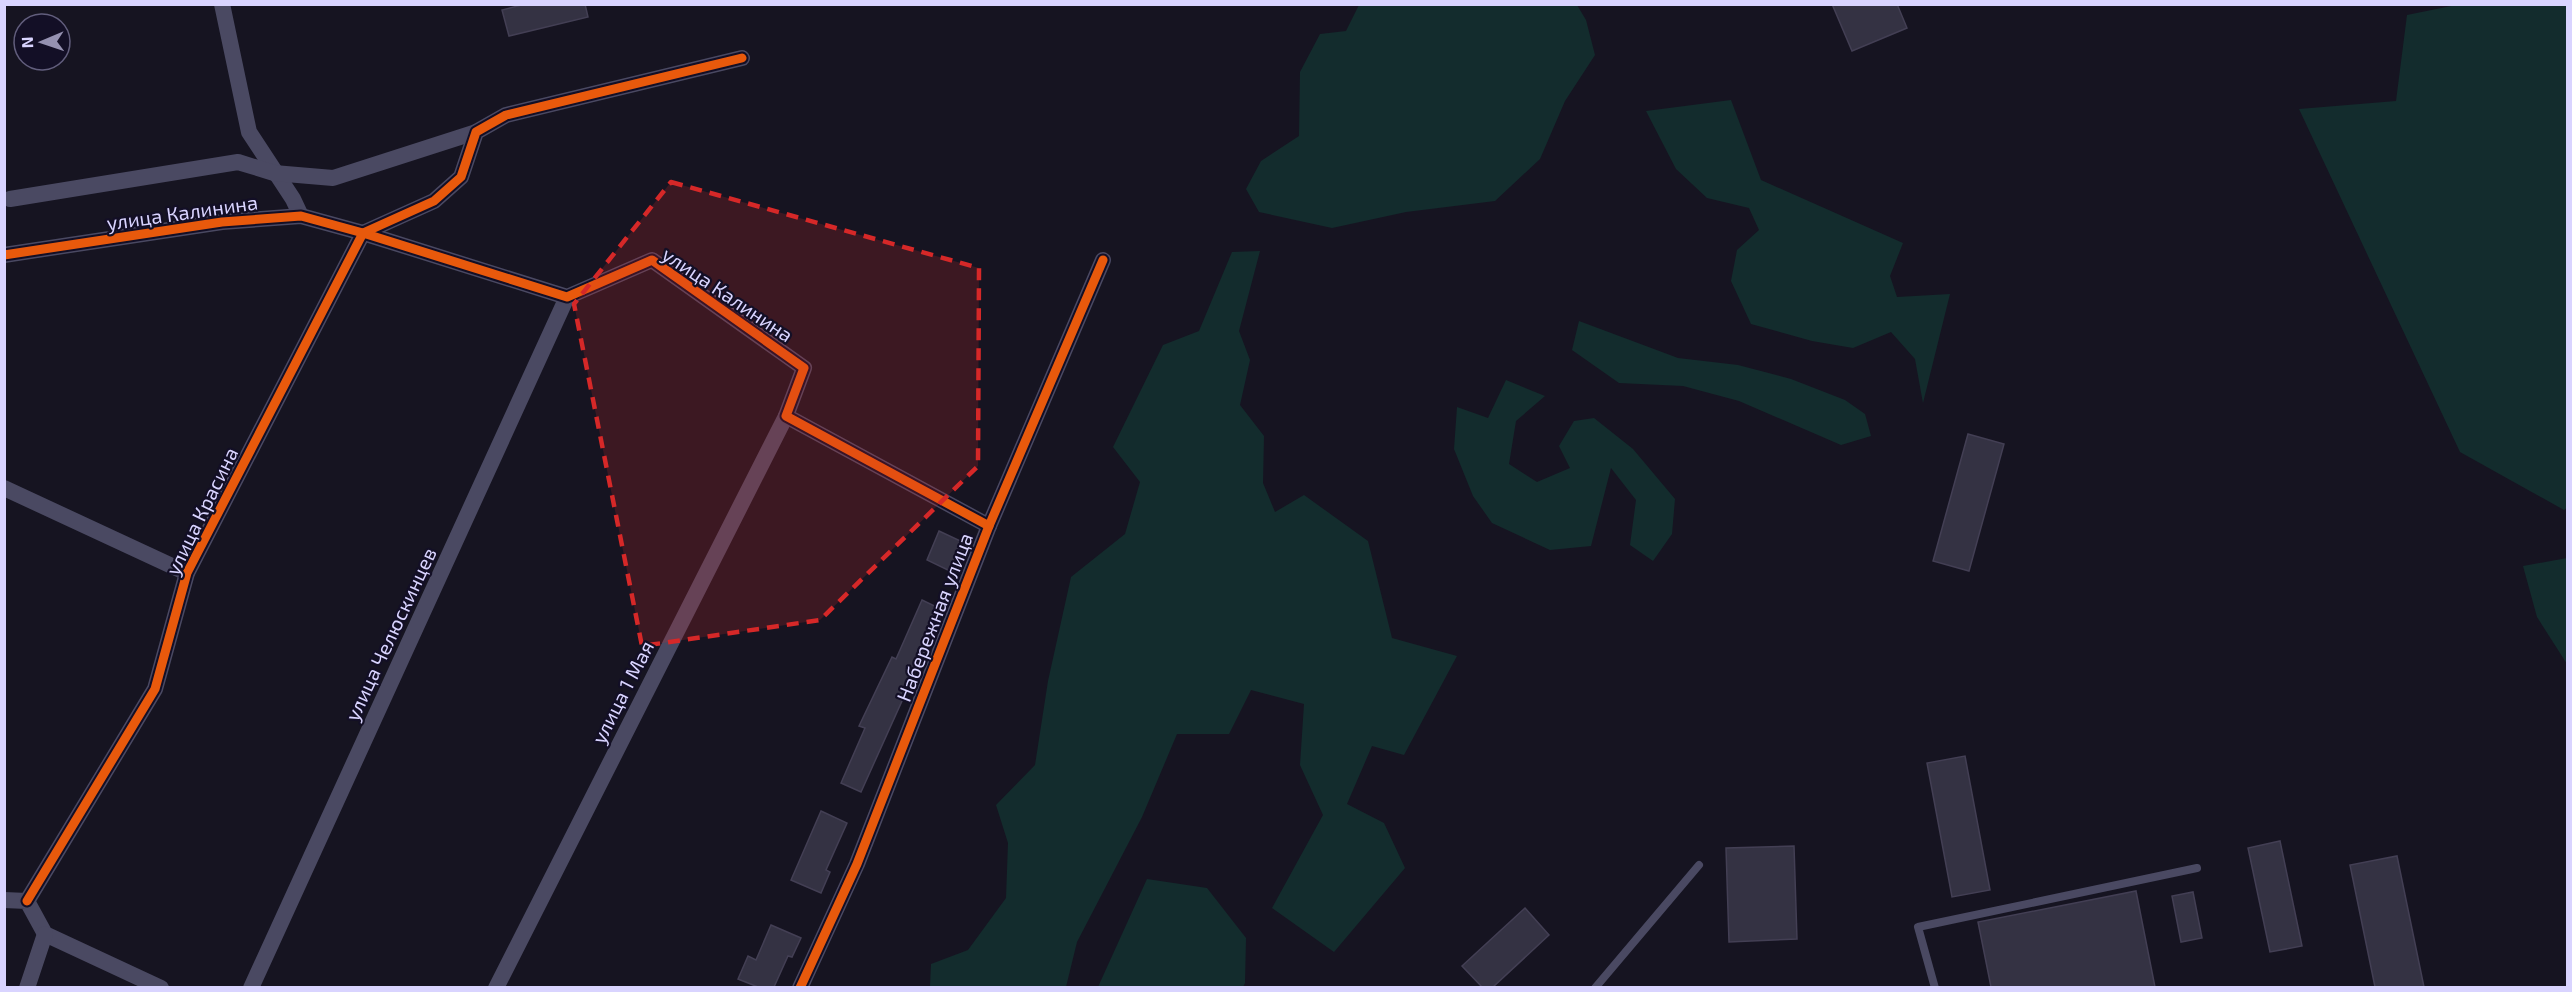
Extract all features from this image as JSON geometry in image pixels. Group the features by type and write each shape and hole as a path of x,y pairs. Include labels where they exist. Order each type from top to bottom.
{"street":[{"path":"222,4 249,132 301,216"},
{"name":"улица Калинина","path":"10,199 238,162 274,173 333,178 476,132 506,116 742,58"},
{"path":"363,233 434,201 461,177 476,132"},
{"name":"улица Калинина","path":"4,255 222,222 301,216 567,297 652,260 804,368 786,416"},
{"name":"улица Красина","path":"27,901 155,689 187,573 363,233"},
{"name":"Набережная улица","path":"800,987 857,864 989,526 1102,260"},
{"name":"улица Челюскинцев","path":"251,987 567,297"},
{"path":"786,416 989,526"},
{"name":"улица 1 Мая","path":"496,987 786,416"},
{"path":"4,488 187,573"},
{"path":"4,900 27,901 45,934 161,987"},
{"path":"27,987 45,934"}],"lane":[{"path":"1595,987 1699,865"},
{"path":"1935,987 1918,927 2197,868"}],"highlighted area":[{"path":"671,182 979,268 978,466 820,620 642,646 574,304"}],"green space":[{"path":"2461,4 2567,5 2568,507 2564,510 2460,452 2299,109 2396,101 2407,15"},
{"path":"1359,5 1577,5 1586,20 1595,55 1565,101 1540,159 1495,201 1406,212 1332,228 1259,212 1246,189 1261,161 1299,136 1300,72 1320,34 1346,31"},
{"path":"1731,100 1761,180 1903,243 1890,276 1897,297 1950,294 1923,403 1915,359 1891,332 1853,348 1812,341 1751,324 1731,281 1737,250 1759,230 1749,208 1707,198 1676,169 1646,111"},
{"path":"1260,251 1239,331 1250,360 1240,405 1264,436 1263,483 1275,512 1304,495 1368,541 1392,638 1457,656 1404,755 1372,746 1347,804 1384,823 1405,868 1334,952 1272,908 1323,815 1300,765 1304,704 1251,690 1229,734 1177,734 1142,817 1077,942 1066,987 930,987 931,964 968,950 1006,898 1008,843 996,805 1035,765 1048,681 1071,577 1125,534 1140,482 1113,447 1163,345 1199,331 1232,252"},
{"path":"1579,321 1678,358 1738,365 1791,379 1845,400 1865,414 1871,436 1841,445 1739,401 1683,386 1619,383 1572,350"},
{"path":"1506,380 1545,396 1516,421 1509,464 1537,482 1570,468 1559,446 1574,421 1594,418 1633,449 1675,499 1672,534 1653,561 1630,545 1636,500 1611,468 1591,546 1550,550 1492,523 1473,496 1454,449 1457,407 1488,418"},
{"path":"2568,558 2567,664 2537,617 2523,566"},
{"path":"1147,879 1207,888 1246,938 1243,987 1098,987"}],"building":[{"path":"525,4 585,4 588,17 509,36 502,10"},
{"path":"1832,4 1897,4 1907,28 1852,51"},
{"path":"1968,434 2004,444 1969,571 1933,561"},
{"path":"939,531 967,544 954,573 927,560"},
{"path":"922,600 943,610 861,792 841,783 865,728 859,726 892,657 896,659"},
{"path":"1965,756 1990,890 1952,897 1927,763"},
{"path":"821,811 847,823 826,870 830,872 821,893 791,880"},
{"path":"2280,841 2302,946 2270,952 2248,848"},
{"path":"1794,846 1797,939 1729,942 1726,848"},
{"path":"2397,856 2424,987 2375,987 2350,865"},
{"path":"2136,891 2155,987 1991,987 1978,922"},
{"path":"2193,892 2202,938 2181,942 2172,896"},
{"path":"1525,908 1549,935 1493,987 1482,987 1462,966"},
{"path":"771,925 801,938 792,957 788,956 774,987 758,987 738,979 748,956 756,960"}],"cycle path":[{"path":"27,901 155,689 187,573 363,233 434,201 461,177 476,132 506,115 742,58"},
{"path":"4,255 222,222 301,216 567,297 652,260 804,368 786,416 989,526"},
{"path":"800,988 857,864 989,526 1103,260"}]}
